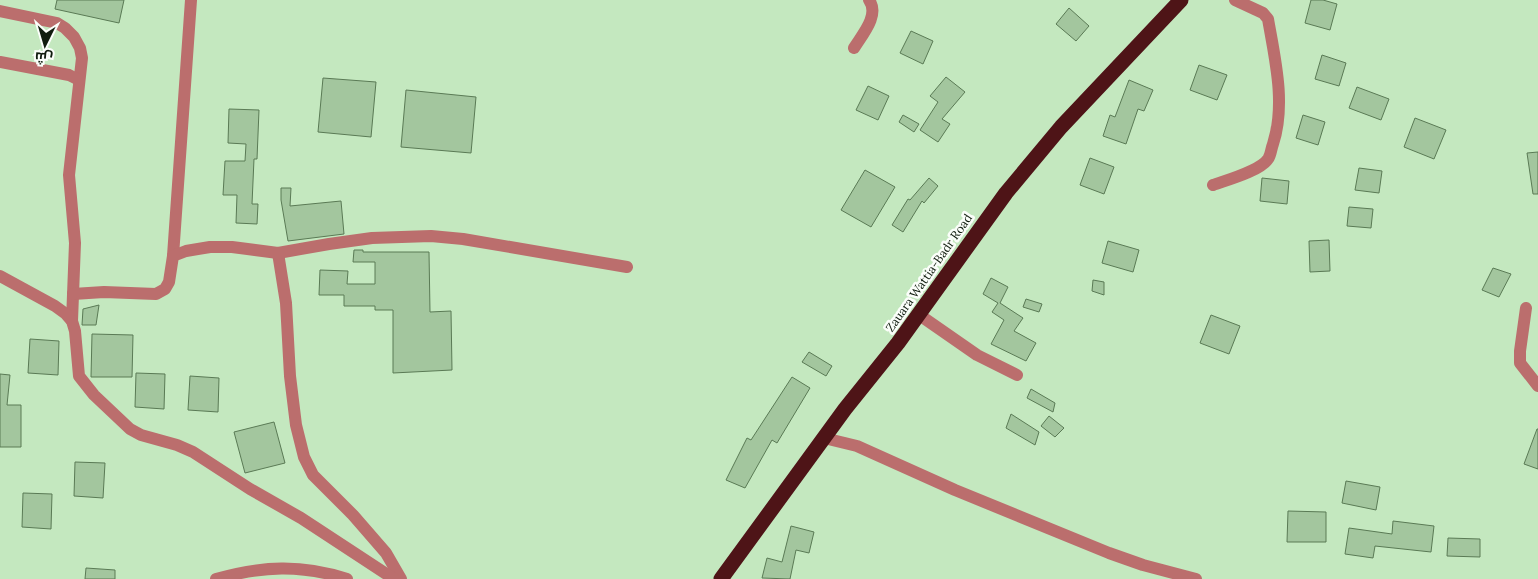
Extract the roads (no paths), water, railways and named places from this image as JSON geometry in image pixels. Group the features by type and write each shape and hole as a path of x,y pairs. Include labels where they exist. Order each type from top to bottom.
{"highway":[{"name":"Zauara Wattia-Badr Road","path":"721,579 918,314 986,219 1038,152 1094,90 1181,0"}],"street":[{"path":"72,294 104,292 156,294 165,289 169,282 173,256 191,0"},
{"path":"854,48 872,15 873,8 869,0"},
{"path":"1213,185 1254,170 1268,160 1275,137 1279,110 1276,65 1268,19 1263,13 1235,0"},
{"path":"0,11 57,23 74,37 80,48 82,58 69,175 75,243 72,321 75,331 79,376 94,395 130,430 141,436 193,452 250,489 301,518 394,579"},
{"path":"0,62 69,75 79,80"},
{"path":"173,256 186,251 210,247 232,247 278,252 372,238 431,236 463,239 627,267"},
{"path":"278,252 286,303 290,376 296,425 304,457 313,475 353,515 386,553 401,579"},
{"path":"0,276 55,306 72,321"},
{"path":"1526,308 1520,363 1538,386"},
{"path":"918,314 977,355 1017,375"},
{"path":"824,438 857,446 955,490 1117,556 1196,579"},
{"path":"216,579 266,568 297,568 326,572 347,579"}]}
